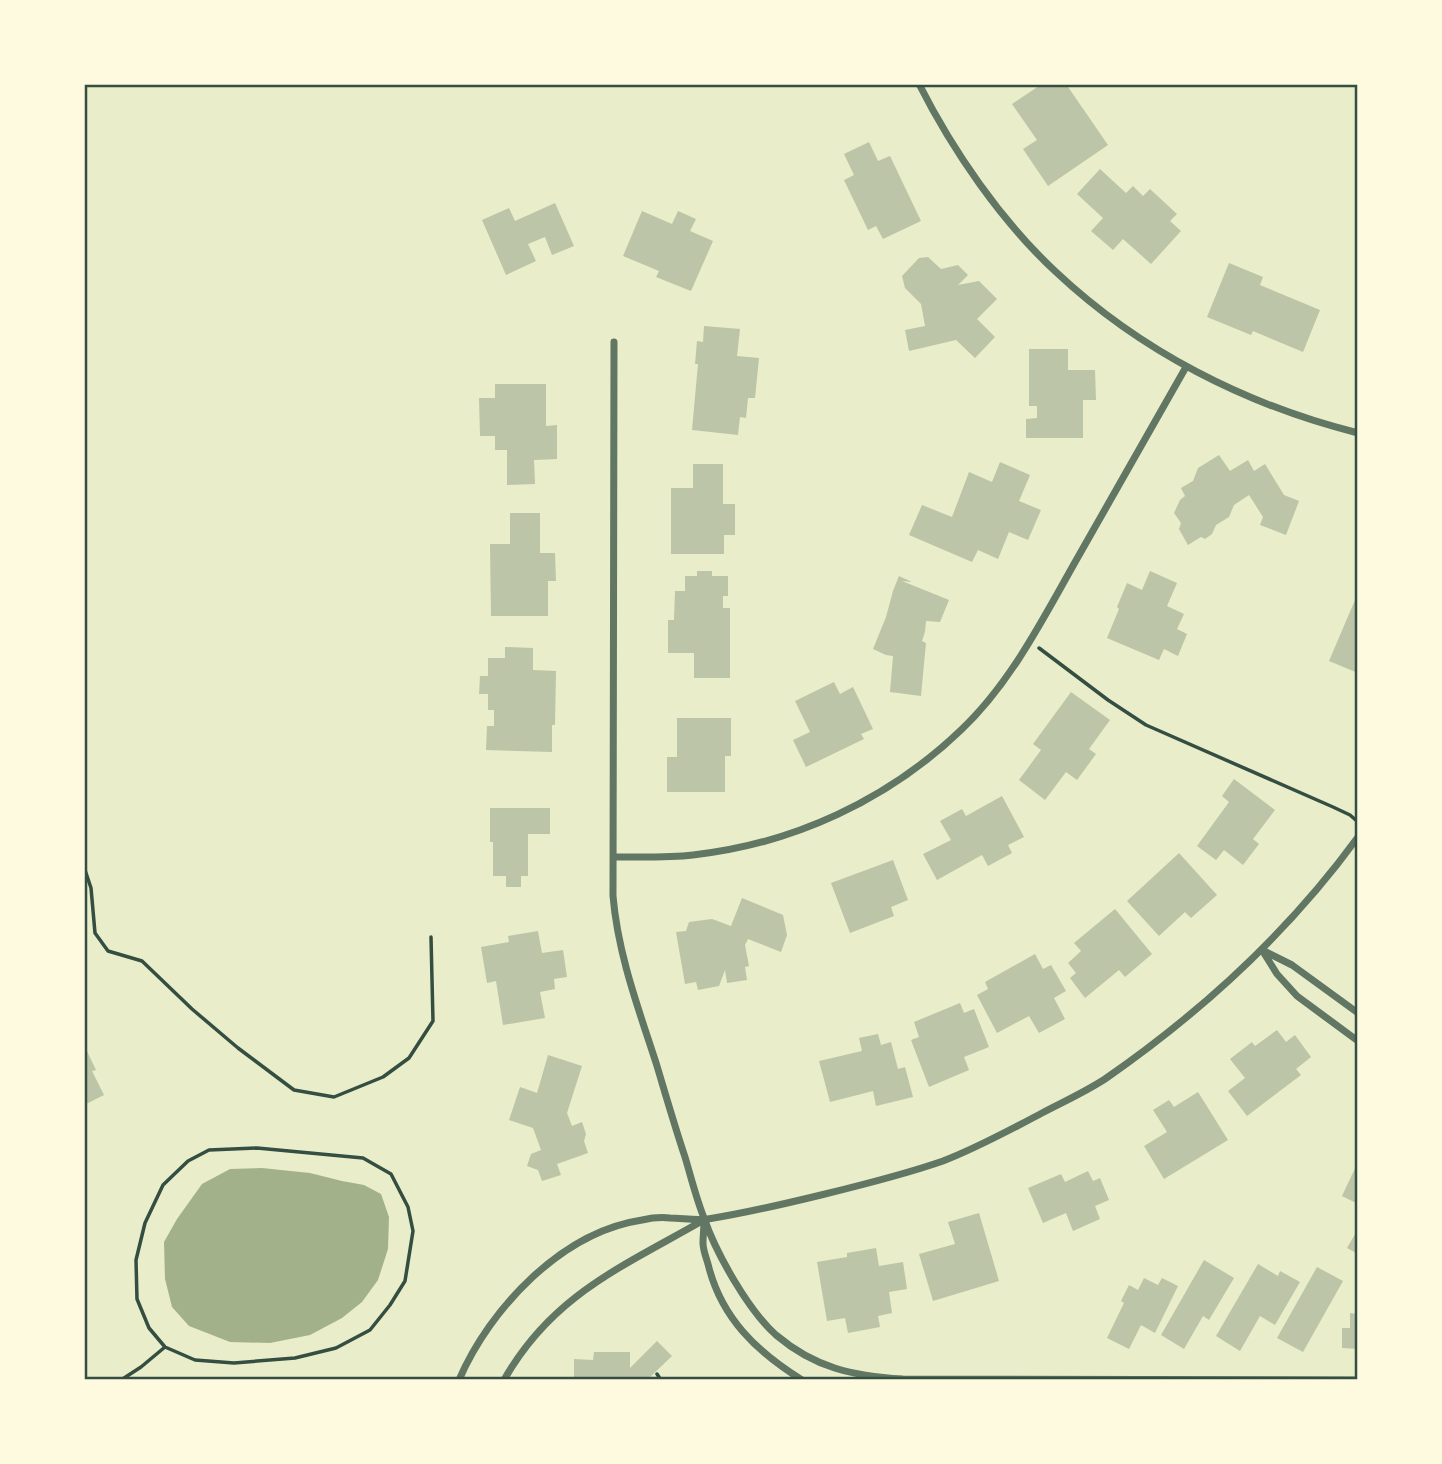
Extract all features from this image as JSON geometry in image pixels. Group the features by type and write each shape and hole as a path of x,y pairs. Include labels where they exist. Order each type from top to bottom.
{"street":[{"path":"919,84 962,160 1022,237 1046,263 1096,307 1186,367 1224,386 1303,416 1358,433"},
{"path":"614,342 615,919 704,1220 740,1291 775,1334 794,1348 816,1362 859,1375 904,1379 1358,1380"},
{"path":"614,857 693,855 763,842 835,817 920,766 962,729 996,691 1029,641 1186,367"},
{"path":"459,1380 482,1336 509,1300 564,1252 587,1239 614,1227 641,1220 666,1217 704,1220 781,1205 890,1178 944,1160 1016,1127 1103,1080 1199,1008 1262,950 1337,865 1358,836"},
{"path":"1262,950 1292,965 1358,1013"},
{"path":"1262,950 1277,974 1297,996 1358,1041"},
{"path":"504,1380 544,1324 570,1300 617,1268 704,1220"},
{"path":"704,1220 703,1245 710,1274 721,1301 739,1328 760,1350 802,1380"}],"path":[{"path":"1029,641 1146,724 1333,807 1358,822"},
{"path":"84,867 92,888 95,933 108,951 142,961 229,1040 294,1090 334,1097 383,1077 410,1058 433,1021 431,937"},
{"path":"257,1148 363,1158 391,1174 408,1207 413,1231 405,1281 370,1331 336,1348 295,1358 234,1363 195,1360 165,1348 149,1328 136,1299 136,1260 145,1223 163,1185 188,1161 209,1150 257,1148"},
{"path":"121,1380 165,1348"},
{"path":"657,1374 661,1380"}],"shaded area":[{"path":"262,1168 310,1173 364,1185 381,1194 389,1217 388,1249 378,1280 362,1302 342,1318 310,1335 270,1343 230,1342 189,1326 172,1307 165,1279 164,1242 202,1184 230,1169"}],"building":[{"path":"1042,84 1066,84 1108,145 1048,186 1023,149 1037,140 1012,104"},
{"path":"869,142 878,161 890,156 921,221 883,239 876,226 868,230 844,180 854,175 844,154"},
{"path":"1100,169 1126,193 1133,186 1143,196 1150,189 1177,214 1170,221 1181,231 1151,264 1123,239 1113,250 1091,231 1103,218 1077,194"},
{"path":"555,203 574,246 552,255 545,237 528,244 536,261 506,275 482,220 509,208 515,221"},
{"path":"642,211 672,224 678,211 696,219 690,231 713,241 691,291 656,277 659,271 623,256"},
{"path":"928,257 941,269 958,265 968,275 958,285 979,281 997,299 977,319 995,337 975,358 956,340 909,351 905,330 925,326 921,304 905,288 902,276 919,258"},
{"path":"1229,263 1263,277 1260,285 1320,310 1303,352 1253,331 1251,335 1207,317"},
{"path":"704,326 740,329 737,356 759,358 755,398 748,398 746,418 740,417 738,435 692,430 698,364 695,364 697,341 703,342"},
{"path":"1029,349 1068,349 1068,370 1095,370 1096,400 1083,400 1083,438 1026,438 1026,419 1037,418 1037,406 1029,406"},
{"path":"495,384 546,384 546,426 557,425 557,459 534,460 535,484 507,485 507,450 495,450 495,436 480,436 479,398 495,398"},
{"path":"1219,455 1230,471 1248,460 1254,471 1265,464 1284,495 1299,501 1286,535 1260,525 1263,517 1249,495 1234,505 1229,517 1216,525 1212,534 1188,545 1179,529 1181,523 1174,513 1185,496 1181,488 1193,481 1198,468"},
{"path":"1000,462 1030,475 1019,501 1041,510 1028,540 1009,532 998,559 978,550 972,562 909,535 922,505 952,517 969,472 992,482"},
{"path":"693,464 723,464 723,504 735,504 735,535 724,535 724,554 671,554 671,488 693,488"},
{"path":"510,513 540,513 540,553 555,553 556,581 548,581 548,616 491,616 490,544 510,544"},
{"path":"697,571 712,571 712,576 728,576 728,596 723,596 723,608 730,608 730,678 694,678 694,653 668,653 668,620 674,620 675,591 685,591 685,576 697,576"},
{"path":"1150,571 1177,583 1167,606 1184,614 1177,629 1187,634 1178,656 1164,649 1159,660 1107,638 1127,583 1142,590"},
{"path":"899,576 912,582 902,581 949,600 940,622 926,621 922,641 926,643 921,696 890,692 893,656 873,649"},
{"path":"1358,593 1358,673 1329,661"},
{"path":"505,647 533,648 533,670 556,671 552,752 486,750 487,726 494,726 494,710 488,710 488,694 479,694 480,676 488,676 488,658 505,658"},
{"path":"834,682 840,694 853,687 873,729 861,734 864,739 806,767 793,740 810,732 795,701"},
{"path":"1071,692 1110,720 1089,749 1096,754 1077,780 1066,772 1045,800 1019,780 1041,750 1033,744"},
{"path":"677,718 731,718 731,756 725,756 725,792 667,792 667,757 677,757"},
{"path":"1234,779 1275,810 1253,839 1259,844 1243,865 1224,850 1216,860 1197,846 1229,802 1222,796"},
{"path":"1002,796 1024,837 1008,845 1012,853 988,866 982,855 937,880 923,854 951,840 940,821 962,809 966,816"},
{"path":"490,808 550,808 550,834 528,834 528,876 521,876 521,887 506,887 506,876 493,876"},
{"path":"1179,853 1217,895 1191,918 1185,912 1159,936 1127,901"},
{"path":"893,860 908,900 891,907 894,916 850,933 831,883"},
{"path":"742,898 783,915 787,935 781,952 748,939 745,945 749,966 745,967 747,980 727,983 725,970 719,986 698,990 696,982 685,984 676,932 686,931 689,922 712,919 731,926"},
{"path":"1115,909 1152,954 1125,977 1119,970 1085,998 1070,978 1076,973 1068,963 1081,951 1074,943"},
{"path":"538,931 542,953 563,950 567,977 554,979 555,989 540,992 545,1018 503,1025 496,981 487,983 481,947 509,942 508,936"},
{"path":"1035,954 1043,969 1051,965 1066,991 1054,998 1065,1019 1039,1033 1029,1016 997,1033 977,995 988,989 985,982"},
{"path":"960,1003 964,1013 974,1009 989,1047 964,1057 969,1070 929,1087 911,1040 919,1037 914,1022"},
{"path":"1277,1030 1286,1042 1295,1035 1311,1057 1296,1069 1301,1075 1247,1116 1228,1091 1245,1078 1230,1059 1252,1042 1255,1046"},
{"path":"878,1034 881,1045 891,1042 898,1069 905,1067 913,1097 876,1106 873,1091 830,1102 819,1061 862,1051 859,1038"},
{"path":"84,1045 96,1070 92,1071 104,1095 84,1105"},
{"path":"548,1055 582,1066 567,1113 572,1126 582,1122 588,1153 557,1164 561,1175 542,1181 538,1170 527,1166 531,1154 541,1150 533,1128 509,1120 520,1087 537,1093"},
{"path":"1198,1092 1228,1140 1164,1179 1144,1146 1167,1132 1153,1110 1169,1100 1174,1107"},
{"path":"1358,1162 1358,1204 1342,1196"},
{"path":"1088,1171 1093,1181 1100,1178 1109,1200 1095,1206 1100,1219 1073,1231 1066,1213 1043,1223 1028,1188 1061,1174 1065,1182"},
{"path":"979,1213 999,1281 933,1301 919,1254 955,1244 948,1222"},
{"path":"1358,1229 1358,1254 1347,1248"},
{"path":"876,1248 879,1266 903,1262 907,1289 889,1292 892,1313 878,1316 880,1327 848,1333 845,1318 827,1321 817,1262"},
{"path":"1204,1260 1234,1278 1209,1320 1203,1316 1184,1349 1161,1335"},
{"path":"1258,1264 1278,1276 1280,1271 1300,1282 1275,1325 1260,1316 1240,1351 1216,1336"},
{"path":"1317,1267 1343,1281 1303,1352 1277,1338"},
{"path":"1144,1278 1158,1285 1162,1278 1178,1286 1155,1333 1141,1325 1129,1349 1107,1338 1124,1303 1121,1301 1129,1285 1138,1290"},
{"path":"1350,1313 1358,1314 1358,1349 1342,1348 1342,1328 1350,1328"},
{"path":"657,1341 672,1356 647,1380 574,1380 574,1359 593,1360 594,1352 630,1352 630,1368"}]}
